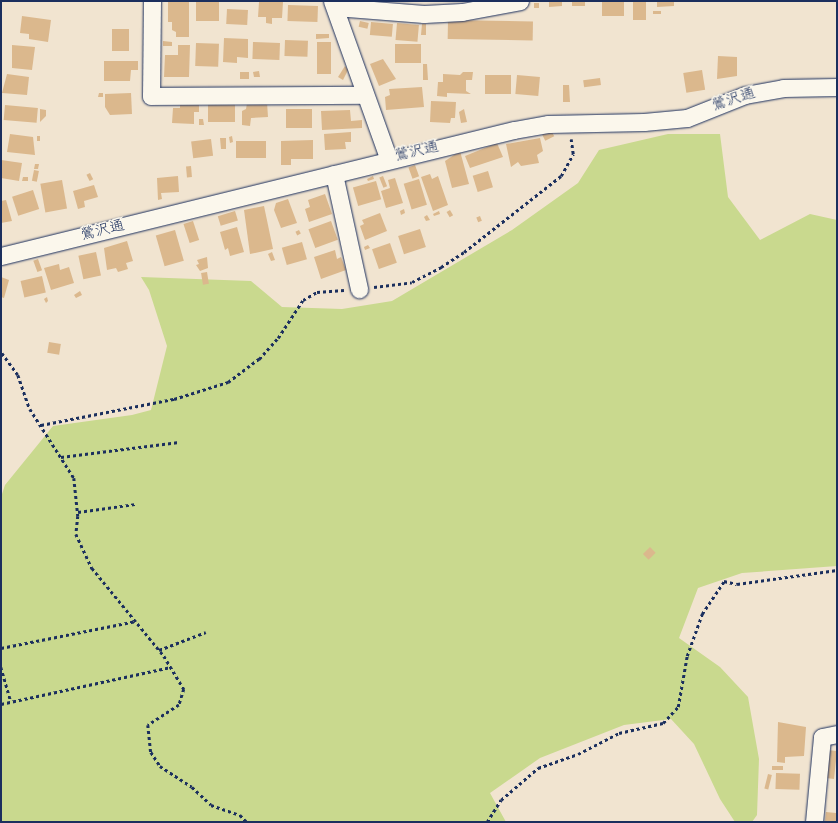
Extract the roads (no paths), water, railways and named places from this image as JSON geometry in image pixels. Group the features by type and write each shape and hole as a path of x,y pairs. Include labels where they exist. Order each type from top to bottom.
{"street":[{"path":"152,1 150,96 365,95"},
{"path":"389,160 333,4 424,14 462,12 520,1"},
{"name":"鶯沢通","path":"1,256 514,130 568,123 644,122 687,118 745,95 783,88 837,87"},
{"path":"334,174 359,289"},
{"path":"814,822 822,737 837,734"}]}
